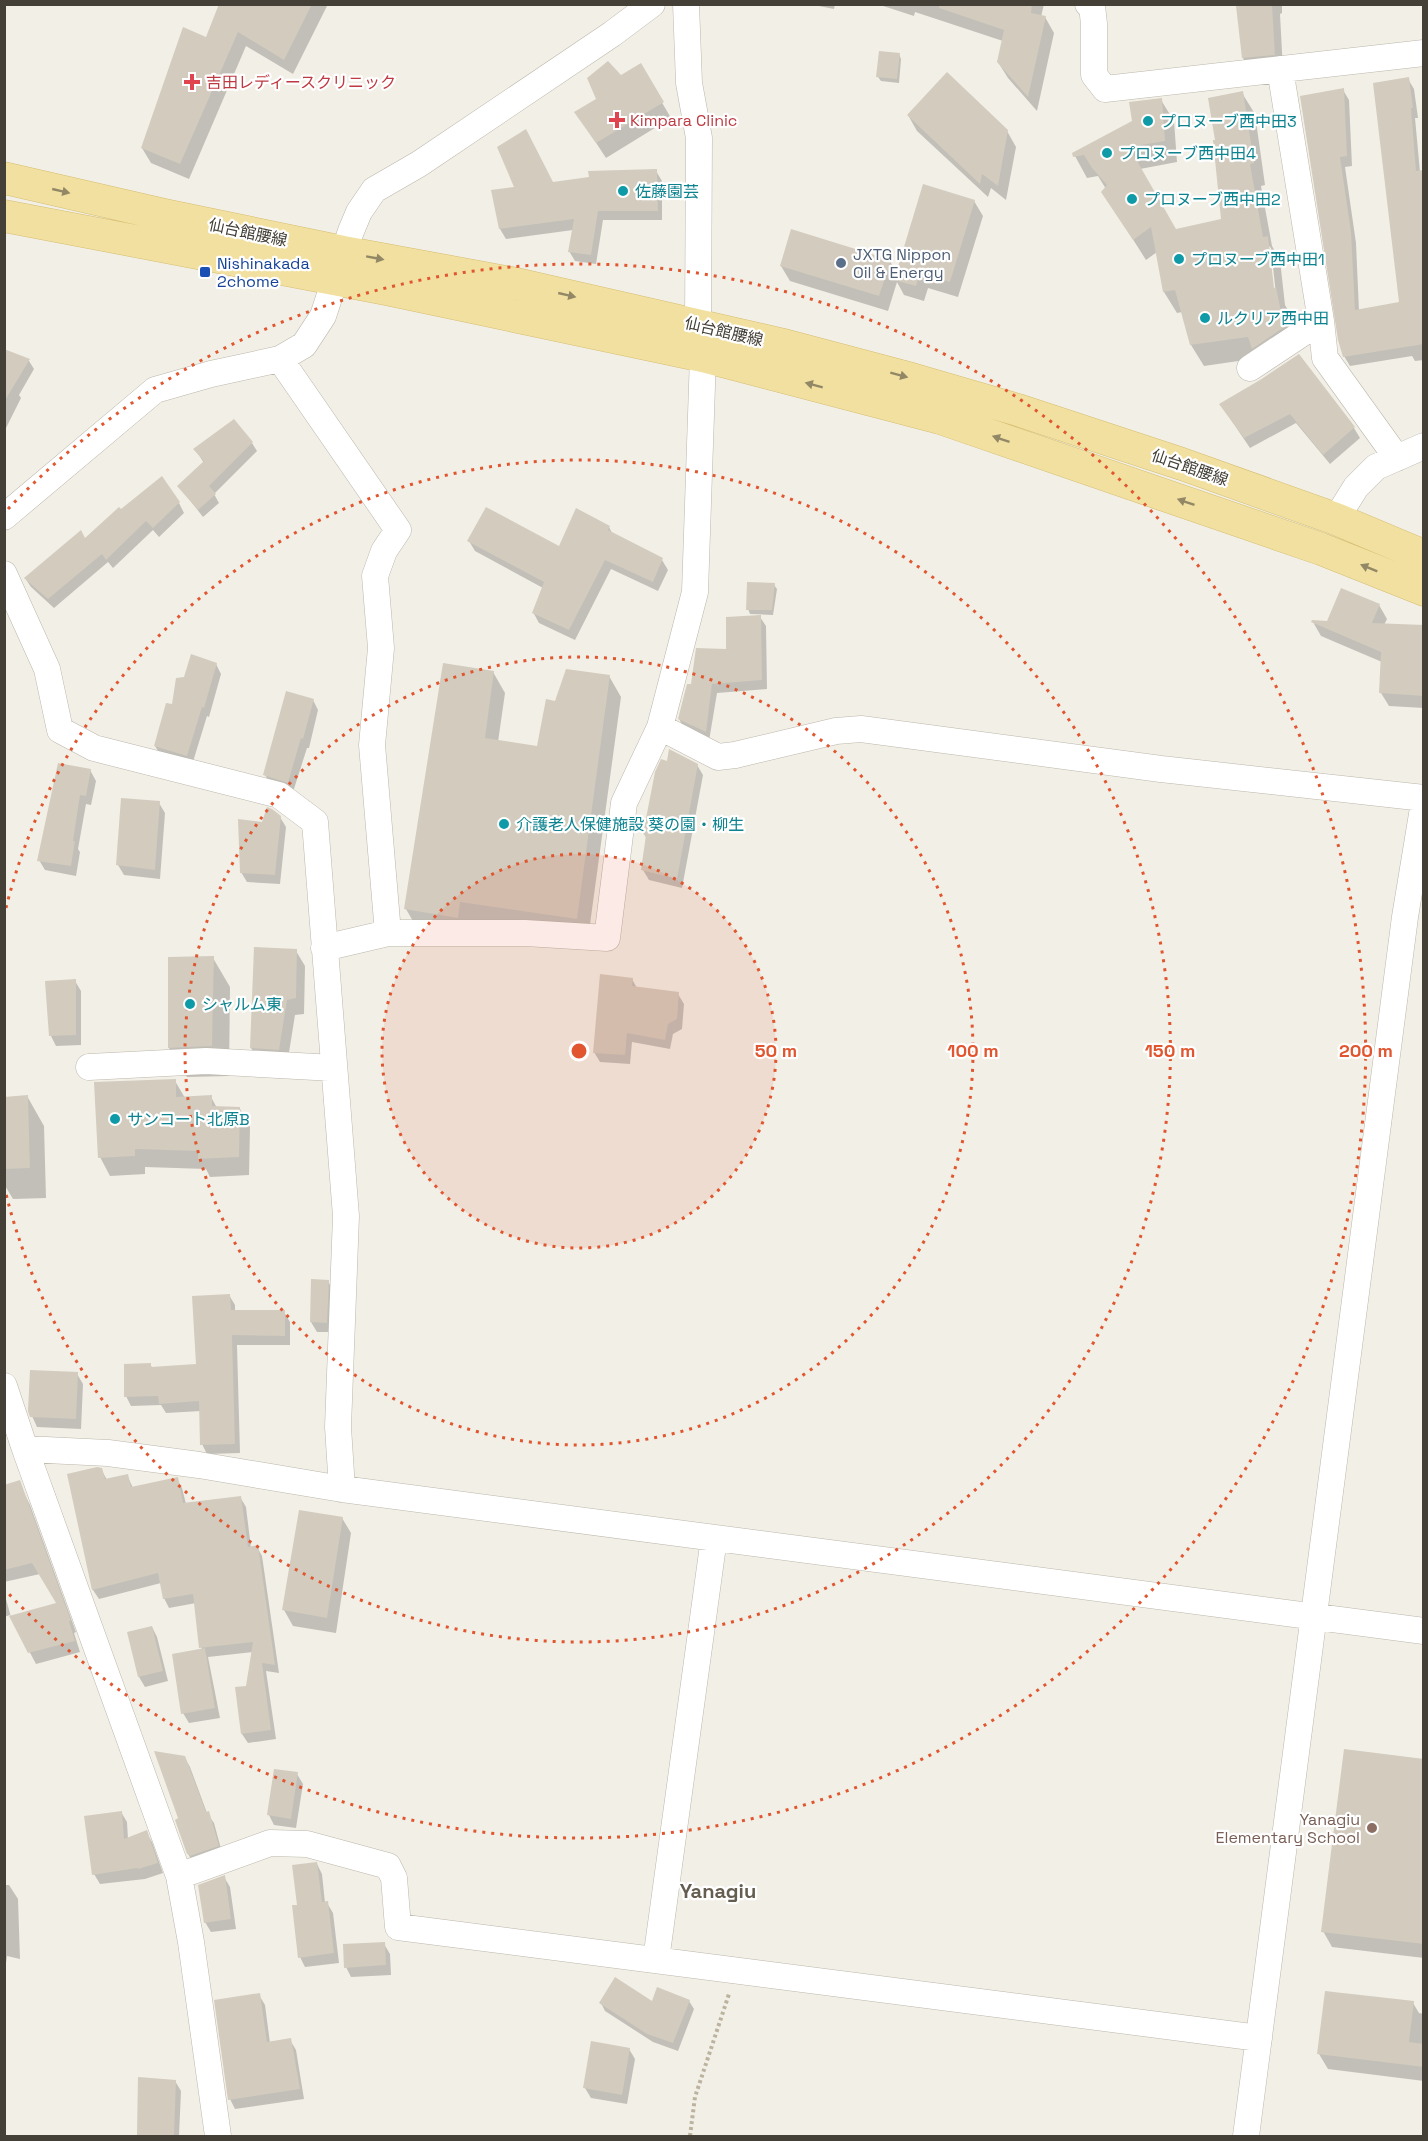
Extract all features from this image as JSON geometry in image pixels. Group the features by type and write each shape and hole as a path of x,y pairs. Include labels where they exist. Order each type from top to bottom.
{"main road":[{"name":"仙台館腰線","path":"4,178 165,215 339,266 703,356 940,418 1321,549 1424,590"},
{"name":"仙台館腰線","path":"4,216 339,266 518,284 698,325 912,379 1018,410 1182,464 1336,519 1424,556"}],"street":[{"path":"4,517 155,390 211,374 280,359 304,345 323,316 358,212 374,190 428,158 602,41 652,4"},
{"path":"686,4 689,83 699,138 698,325"},
{"path":"1088,4 1092,6 1094,24 1094,75 1105,89 1424,53"},
{"path":"1280,69 1321,321 1324,358 1397,458"},
{"path":"1251,368 1321,321"},
{"path":"324,948 388,933 525,933 607,938 624,803 660,727 695,592 703,356"},
{"path":"280,359 398,530 384,551 375,576 381,648 372,745 388,933"},
{"path":"1336,519 1356,487 1376,467 1424,446"},
{"path":"4,574 47,669 60,730 93,748 279,795 315,822 346,1216 339,1427 342,1489"},
{"path":"660,727 718,757 836,731 861,729 1161,769 1424,800 1403,928 1246,2136"},
{"path":"89,1066 206,1061 334,1068"},
{"path":"4,1386 179,1876 191,1942 218,2136"},
{"path":"25,1449 108,1453 199,1465 342,1489 1424,1631"},
{"path":"656,1960 714,1538"},
{"path":"179,1876 270,1843 307,1844 388,1866 394,1878 398,1928 1259,2038"}],"path":[{"path":"690,2136 695,2097 736,1971"}],"building":[{"path":"219,4 312,4 284,60 238,32 180,164 141,148 183,27 206,37"},
{"path":"940,4 1032,4 1031,13 1046,16 1028,97 997,62 1004,30 939,8"},
{"path":"1272,4 1275,55 1242,58 1236,6"},
{"path":"879,51 900,53 897,79 876,77"},
{"path":"608,61 621,75 641,63 664,102 596,143 574,112 596,99 587,78"},
{"path":"947,72 1008,130 998,186 982,174 980,184 907,115"},
{"path":"1409,77 1416,171 1424,170 1424,344 1343,357 1338,340 1300,96 1344,88 1347,156 1340,157 1351,232 1355,310 1399,302 1373,83"},
{"path":"1243,91 1254,163 1250,164 1263,237 1268,236 1274,288 1276,287 1284,327 1252,349 1248,337 1190,345 1175,290 1163,292 1151,227 1133,240 1101,192 1107,185 1084,155 1073,157 1072,153 1132,121 1129,102 1162,98 1165,141 1129,147 1176,229 1221,219 1213,140 1215,140 1208,98"},
{"path":"526,129 553,182 589,177 588,171 657,169 658,211 598,211 591,255 568,252 574,219 499,229 491,190 514,187 497,147"},
{"path":"923,184 975,200 950,282 920,273 916,286 894,280"},
{"path":"791,229 891,260 879,296 780,266"},
{"path":"4,349 30,359 4,402"},
{"path":"1299,354 1355,427 1323,455 1290,414 1244,438 1219,404"},
{"path":"234,419 253,442 209,486 216,494 198,510 177,486 204,461 193,449"},
{"path":"162,476 180,502 153,528 146,521 106,560 102,554 48,599 24,578 81,530 85,538 119,507 121,509"},
{"path":"486,507 559,546 576,508 610,526 608,530 663,558 653,582 605,560 569,630 532,613 544,582 467,541"},
{"path":"747,582 775,583 772,610 746,610"},
{"path":"1341,588 1380,604 1372,623 1424,625 1424,696 1379,693 1381,652 1311,622 1312,620 1327,621"},
{"path":"761,615 762,680 712,684 706,732 678,719 687,684 691,684 696,648 726,649 726,617"},
{"path":"191,654 217,663 187,756 154,746 166,703 172,704 176,678 184,677"},
{"name":"介護老人保健施設 葵の園・柳生","path":"443,663 494,671 485,738 537,746 546,699 555,701 566,669 610,675 577,919 460,902 458,918 404,909"},
{"path":"286,691 314,699 288,783 263,775"},
{"path":"669,749 698,764 677,879 641,870 646,835 643,834 655,772 661,759 667,761"},
{"path":"58,763 91,769 86,796 80,795 71,866 37,861"},
{"path":"121,798 160,801 155,870 116,865"},
{"path":"267,807 281,816 275,875 240,873 238,819 262,822"},
{"path":"254,947 297,949 296,998 287,1000 279,1050 250,1048"},
{"name":"シャルム東","path":"214,956 212,1046 168,1048 168,957"},
{"path":"600,974 633,978 632,986 679,992 677,1019 668,1024 665,1040 627,1033 625,1055 593,1053"},
{"path":"76,979 76,1035 49,1036 45,981"},
{"path":"176,1079 176,1097 212,1095 212,1106 240,1107 239,1157 198,1159 198,1151 135,1149 135,1156 98,1158 94,1082"},
{"path":"28,1095 30,1168 4,1169 4,1097"},
{"path":"311,1279 329,1280 327,1323 310,1322"},
{"path":"230,1294 231,1310 285,1310 285,1336 232,1335 235,1444 200,1445 199,1401 159,1404 158,1396 124,1397 124,1364 151,1363 151,1367 196,1364 192,1296"},
{"path":"30,1370 78,1372 76,1419 30,1417 28,1411"},
{"path":"97,1467 102,1468 105,1479 128,1474 131,1487 178,1477 183,1503 241,1496 248,1547 258,1545 275,1665 262,1663 271,1730 241,1734 235,1687 246,1686 253,1642 199,1648 193,1594 163,1599 158,1573 92,1590 67,1474"},
{"path":"20,1480 71,1621 69,1621 75,1641 28,1653 9,1616 56,1603 32,1563 4,1570 4,1485"},
{"path":"299,1510 343,1517 327,1618 282,1610"},
{"path":"152,1626 163,1671 138,1677 127,1632"},
{"path":"205,1648 215,1708 181,1714 172,1654"},
{"path":"1344,1749 1424,1759 1424,1944 1321,1932"},
{"path":"154,1751 185,1756 206,1812 209,1811 219,1846 190,1856 187,1854 175,1820 178,1818"},
{"path":"274,1769 298,1772 291,1819 267,1815"},
{"path":"122,1811 124,1839 147,1830 158,1863 138,1869 92,1875 84,1816"},
{"path":"317,1862 322,1902 328,1901 334,1953 298,1958 292,1905 297,1905 292,1865"},
{"path":"225,1875 231,1919 204,1923 198,1885"},
{"path":"385,1942 386,1965 344,1968 343,1944"},
{"path":"615,1977 652,2001 657,1987 690,2000 673,2043 647,2034 599,2003"},
{"path":"1325,1991 1414,2001 1409,2042 1424,2044 1424,2067 1317,2054"},
{"path":"260,1993 267,2042 291,2038 300,2089 228,2100 214,2000"},
{"path":"591,2041 630,2048 622,2095 583,2088"},
{"path":"138,2077 176,2080 174,2136 137,2135"}],"place":[{"name":"吉田レディースクリニック","path":"192,82"},
{"name":"Kimpara Clinic","path":"617,120"},
{"name":"プロヌーブ西中田3","path":"1148,121"},
{"name":"プロヌーブ西中田4","path":"1107,153"},
{"name":"佐藤園芸","path":"623,191"},
{"name":"プロヌーブ西中田2","path":"1132,199"},
{"name":"プロヌーブ西中田1","path":"1179,259"},
{"name":"JXTG Nippon Oil & Energy","path":"841,263"},
{"name":"Nishinakada 2chome","path":"205,272"},
{"name":"ルクリア西中田","path":"1205,318"},
{"name":"介護老人保健施設 葵の園・柳生","path":"504,824"},
{"name":"シャルム東","path":"190,1004"},
{"name":"サンコート北原B","path":"115,1119"},
{"name":"Yanagiu Elementary School","path":"1372,1828"}],"district":[{"name":"Yanagiu","path":"718,1891"}]}
